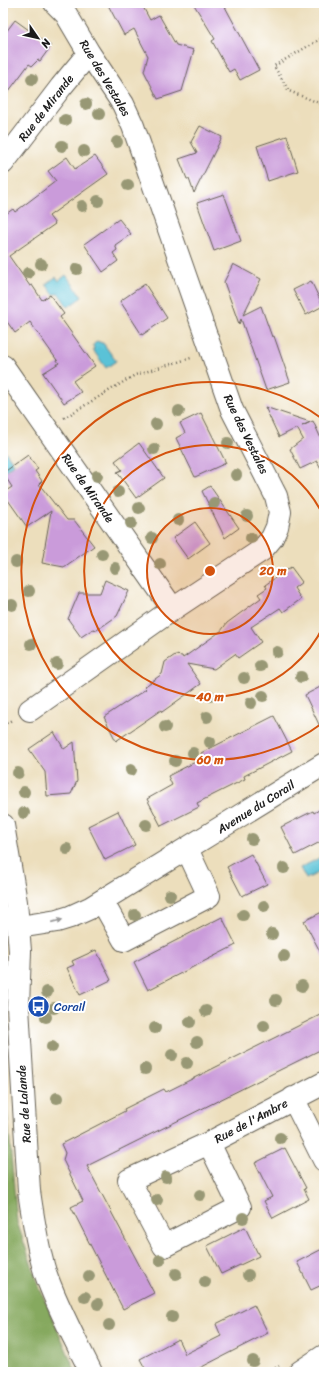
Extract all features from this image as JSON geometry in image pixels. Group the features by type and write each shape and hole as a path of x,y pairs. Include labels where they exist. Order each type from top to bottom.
{"street":[{"name":"Rue des Vestales","path":"30,710 174,609 262,550 272,538 277,527 280,512 276,496 232,410 124,104 61,7"},
{"name":"Rue de Mirande","path":"3,163 61,87 90,53"},
{"name":"Rue de Mirande","path":"3,366 174,609"},
{"name":"Avenue du Corail","path":"19,927 57,921 90,908 187,850 324,764"},
{"name":"Rue de Lalande","path":"3,825 19,927 20,951 18,1007 29,1191 33,1220 46,1273 61,1310 92,1372"},
{"path":"102,901 124,940 209,896 187,850"},
{"name":"Rue de l'Ambre","path":"209,1143 240,1207 164,1246 129,1180 209,1143 324,1083"},
{"name":"Rue de l'Ambre","path":"293,1098 324,1160"},
{"path":"300,1372 324,1356"}],"path":[{"path":"324,38 274,66 289,91 324,105"},
{"path":"47,429 135,375 211,352"}],"green space":[{"path":"3,1063 17,1222 40,1289 76,1372 3,1372"}],"water":[{"path":"66,275 82,297 68,307 59,294 53,294 46,284 56,277 59,281"},
{"path":"97,341 103,343 116,361 106,368 93,350 93,345"},
{"path":"5,451 14,464 3,472 3,453"},
{"path":"323,856 324,870 306,879 300,868"}],"building":[{"path":"107,3 141,3 150,20 159,15 176,45 194,50 182,91 158,99 144,71 148,56 134,29 124,35"},
{"path":"193,3 223,3 259,70 240,80 234,69 229,72 212,41 215,39"},
{"path":"15,20 51,46 40,61 38,60 32,66 29,64 3,99 3,36"},
{"path":"200,126 222,137 194,193 179,159 197,153 191,142"},
{"path":"287,136 298,171 268,181 257,146"},
{"path":"95,156 108,174 49,216 55,224 9,256 30,286 32,285 42,300 50,295 64,314 60,317 95,366 73,381 81,392 64,403 43,373 59,363 30,322 15,333 3,316 3,216 13,209 15,212 56,181 48,171 67,157 75,169"},
{"path":"224,194 241,241 214,251 197,203"},
{"path":"119,219 131,234 115,245 117,250 113,253 118,261 103,272 84,244"},
{"path":"233,264 261,279 243,315 261,306 272,337 274,336 290,382 266,390 241,319 239,324 224,282"},
{"path":"311,281 323,306 306,315 293,290"},
{"path":"145,284 167,318 142,335 120,301"},
{"path":"265,407 310,422 302,426 313,421 324,445 324,474 317,461 300,469 290,449 303,439 297,428 279,437"},
{"path":"201,413 226,463 195,477 176,438 185,433 180,423"},
{"path":"139,443 164,478 136,498 117,472 122,470 115,461"},
{"path":"28,455 38,469 35,471 42,481 39,484 67,520 74,520 94,546 64,567 42,563 51,511 27,527 3,493 12,487 3,473"},
{"path":"210,486 239,528 225,538 202,491"},
{"path":"195,522 210,543 188,559 173,538"},
{"path":"291,567 302,582 294,588 301,599 283,612 280,608 251,627 261,642 238,658 235,654 214,669 187,664 201,684 162,712 161,710 116,741 104,717 146,689 144,687 162,674 165,662 175,655 182,656 183,658 221,631 227,623 261,598 258,594 267,588 265,585"},
{"path":"105,580 129,591 117,616 97,630 93,629 81,637 68,619 79,593 100,593"},
{"path":"324,685 324,735 305,695"},
{"path":"274,716 292,751 244,776 245,779 197,803 199,807 161,826 147,799 172,785 168,776 203,758 201,753"},
{"path":"54,732 64,749 74,742 77,781 71,794 47,796 45,772 29,749"},
{"path":"324,807 324,840 295,855 281,827 313,811 314,813"},
{"path":"118,811 135,845 105,860 88,826"},
{"path":"251,854 267,884 242,896 227,867"},
{"path":"324,911 324,959 304,921"},
{"path":"222,917 236,945 148,990 134,962"},
{"path":"96,950 111,980 80,995 67,968 74,965 72,961"},
{"path":"324,1013 324,1048 87,1166 154,1293 123,1309 71,1207 83,1201 63,1160 65,1153 61,1144 164,1089 166,1092"},
{"path":"285,1148 306,1188 304,1189 309,1199 273,1218 264,1201 272,1197 255,1163"},
{"path":"245,1227 259,1256 221,1274 207,1246"},
{"path":"324,1248 324,1284 311,1290 297,1262"},
{"path":"254,1305 268,1333 194,1371 195,1372 147,1372 140,1359 178,1339 185,1354 221,1336 216,1324"}],"place":[{"name":"Corail","path":"38,1007"}]}
